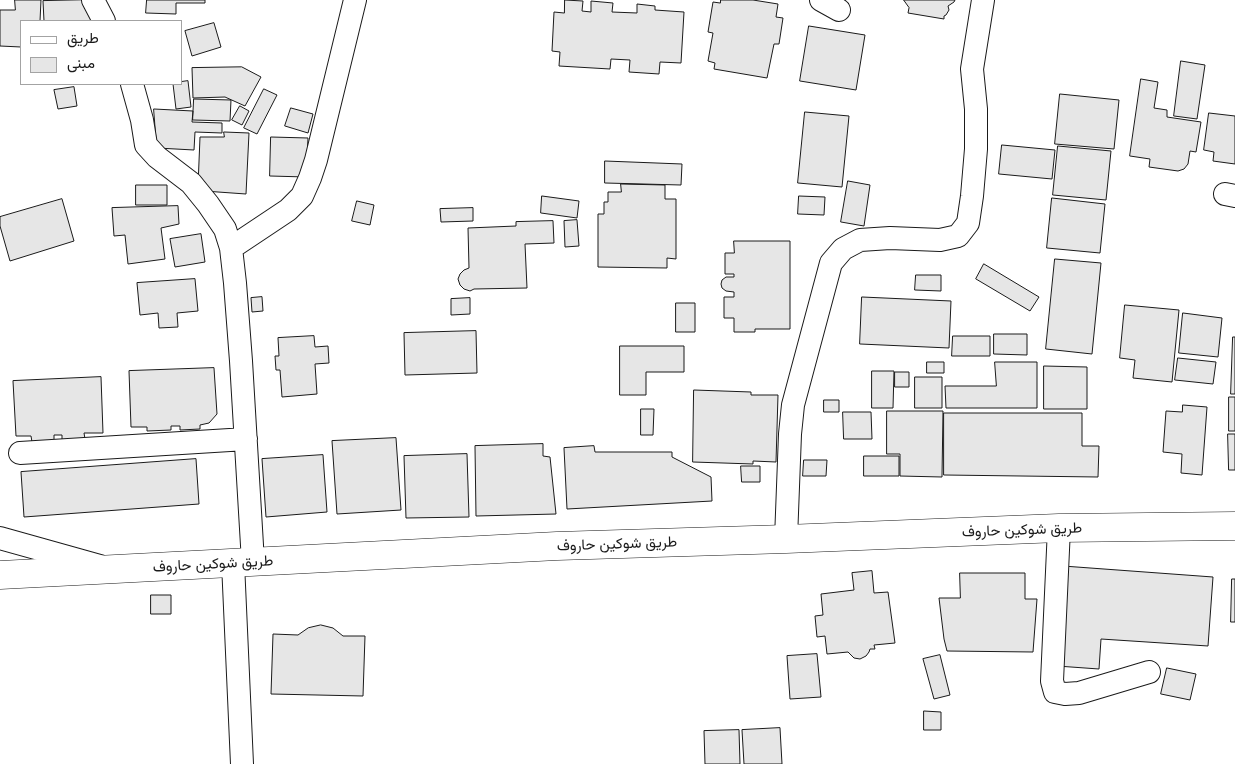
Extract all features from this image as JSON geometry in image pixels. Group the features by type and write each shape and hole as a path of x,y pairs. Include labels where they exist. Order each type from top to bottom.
{"main road":[{"name":"طريق شوكين حاروف","path":"0,575 557,546 1059,528 1235,526"}],"street":[{"path":"93,0 103,20"},
{"path":"231,248 288,210 302,196 316,160 355,0"},
{"path":"786,539 792,405 831,263 843,249 860,240 890,238 940,240 958,236 968,223 976,149 976,109 972,69 983,0"},
{"path":"132,85 142,120 146,144 157,157 191,182 225,229 231,248 246,439 242,764"},
{"path":"20,453 246,439"},
{"path":"1059,528 1052,681 1055,692 1079,694 1149,672"},
{"path":"0,538 109,568"}],"building":[{"path":"15,0 41,0 40,20 20,20 20,47 0,46 0,10 15,10"},
{"path":"89,0 97,20 44,20 43,1"},
{"path":"147,0 205,0 205,3 176,3 176,14 146,13"},
{"path":"565,0 583,1 582,11 591,12 591,1 613,3 612,12 637,13 637,4 655,6 655,10 684,12 681,63 660,62 659,74 629,72 630,60 611,59 610,69 559,66 560,52 552,51 554,12 564,13"},
{"path":"721,0 753,0 778,4 776,17 783,18 779,44 774,44 767,78 714,69 715,63 708,61 713,33 708,32 713,2 720,3"},
{"path":"904,0 955,0 948,6 949,10 944,19 908,13 909,8"},
{"path":"214,23 221,47 192,56 185,31"},
{"path":"809,26 865,35 856,90 800,81"},
{"path":"1181,61 1205,65 1197,119 1174,116"},
{"path":"242,67 261,77 245,106 225,97 193,98 192,68"},
{"path":"1141,79 1158,82 1154,108 1167,110 1167,117 1201,122 1196,152 1190,151 1188,164 1184,169 1178,171 1149,167 1150,159 1130,156"},
{"path":"188,81 191,107 176,109 173,85 182,85 182,82"},
{"path":"74,87 77,106 58,109 54,90"},
{"path":"264,89 277,95 257,134 244,128"},
{"path":"1060,94 1119,100 1114,149 1055,144"},
{"path":"194,99 231,100 230,121 193,120"},
{"path":"240,106 249,111 242,125 232,120"},
{"path":"291,108 313,114 308,133 285,126"},
{"path":"154,109 193,111 192,122 222,123 222,133 195,132 194,150 157,148"},
{"path":"805,112 849,116 842,187 798,183"},
{"path":"1209,113 1235,116 1235,164 1213,161 1214,152 1204,150"},
{"path":"224,132 249,133 246,194 204,191 198,186 200,137 224,137"},
{"path":"271,137 308,138 306,177 270,176"},
{"path":"1002,145 1055,150 1052,179 999,174"},
{"path":"1058,146 1111,151 1106,200 1053,195"},
{"path":"605,161 682,164 681,185 605,183"},
{"path":"848,181 870,185 864,226 841,222"},
{"path":"621,184 665,185 665,199 676,199 676,259 667,258 667,268 598,267 598,214 604,214 604,202 608,202 608,192 621,192"},
{"path":"136,185 167,185 167,205 136,205"},
{"path":"542,196 579,201 577,218 541,213"},
{"path":"799,196 825,197 824,215 798,214"},
{"path":"1052,198 1105,204 1100,253 1047,248"},
{"path":"62,199 74,241 10,261 0,226 0,217"},
{"path":"357,201 374,205 370,225 352,221"},
{"path":"178,206 179,224 161,228 165,259 128,264 125,235 114,236 112,208"},
{"path":"473,208 473,221 441,222 440,209"},
{"path":"577,220 579,246 565,247 564,221"},
{"path":"553,221 554,243 525,244 527,288 474,289 470,291 460,285 458,279 460,274 469,268 468,228 516,226 516,222"},
{"path":"201,234 205,262 175,267 170,239"},
{"path":"734,241 790,241 790,329 755,329 755,332 734,332 734,318 724,318 724,297 734,297 734,292 726,291 722,288 721,284 722,280 726,277 734,277 734,274 725,274 725,253 734,253"},
{"path":"1055,259 1101,263 1092,354 1046,349"},
{"path":"984,264 1039,297 1030,311 976,279"},
{"path":"916,275 941,275 941,291 915,290"},
{"path":"195,279 198,311 177,313 178,327 159,328 158,313 140,315 137,283"},
{"path":"262,297 263,311 252,312 251,298"},
{"path":"862,297 951,301 949,348 860,344"},
{"path":"470,298 470,314 451,315 451,299"},
{"path":"676,303 695,303 695,332 676,332"},
{"path":"1125,305 1179,310 1172,382 1133,378 1135,360 1120,358"},
{"path":"1183,313 1222,318 1218,357 1179,353"},
{"path":"476,331 477,373 405,375 404,333"},
{"path":"994,334 1027,334 1027,355 994,354"},
{"path":"314,336 315,347 328,346 329,363 315,364 317,394 282,397 280,370 276,370 275,356 279,356 278,338"},
{"path":"953,336 990,336 990,356 952,356"},
{"path":"1233,337 1235,337 1235,394 1231,394"},
{"path":"620,346 684,346 684,372 646,372 646,395 620,395"},
{"path":"1178,358 1216,362 1213,384 1175,380"},
{"path":"927,362 944,362 944,373 927,373"},
{"path":"995,362 1037,362 1037,408 946,408 945,386 996,386"},
{"path":"1044,366 1087,367 1087,409 1044,409"},
{"path":"214,368 217,414 209,423 200,425 200,429 180,430 180,426 171,426 171,430 147,431 147,427 131,427 129,371"},
{"path":"872,371 894,371 893,408 872,408"},
{"path":"895,372 909,372 909,387 895,387"},
{"path":"101,377 103,433 84,433 85,439 62,440 62,435 54,435 54,441 32,442 31,436 16,436 13,381"},
{"path":"915,377 942,377 942,408 915,408"},
{"path":"694,390 751,392 751,395 778,395 776,462 753,461 753,464 693,462"},
{"path":"1229,397 1235,397 1235,431 1229,431"},
{"path":"824,400 839,400 839,412 824,412"},
{"path":"1183,405 1207,407 1202,475 1181,473 1182,454 1163,452 1166,411 1182,412"},
{"path":"641,409 654,409 653,435 641,435"},
{"path":"887,411 943,411 942,477 900,476 900,454 887,454"},
{"path":"843,412 871,412 872,439 844,439"},
{"path":"944,413 1082,413 1082,446 1099,446 1098,477 944,475"},
{"path":"1228,434 1235,434 1235,470 1229,470"},
{"path":"396,438 401,510 337,514 332,441"},
{"path":"543,444 543,456 550,457 556,514 476,516 475,446"},
{"path":"594,446 595,452 672,452 672,457 711,477 712,501 567,509 564,448"},
{"path":"467,454 469,517 406,518 404,456"},
{"path":"323,455 327,512 266,517 262,459"},
{"path":"864,456 899,456 899,476 864,476"},
{"path":"196,459 199,504 24,517 21,472"},
{"path":"804,460 827,460 826,476 803,476"},
{"path":"741,466 760,466 760,482 742,482"},
{"path":"1063,566 1213,577 1208,646 1101,639 1099,669 1057,666"},
{"path":"872,571 874,593 888,592 895,643 874,645 875,649 870,649 866,656 860,659 854,658 848,652 827,654 825,636 817,637 815,616 823,615 821,594 854,590 852,573"},
{"path":"960,573 1025,573 1025,599 1037,599 1033,652 947,651 939,598 960,598"},
{"path":"1232,579 1235,579 1235,622 1231,622"},
{"path":"151,595 171,595 171,614 151,614"},
{"path":"321,625 333,628 343,636 365,636 363,696 271,694 273,634 298,635 308,628"},
{"path":"817,654 821,697 790,699 787,656"},
{"path":"940,655 950,695 934,699 923,659"},
{"path":"1167,668 1196,674 1190,700 1161,694"},
{"path":"924,711 941,712 941,730 924,730"},
{"path":"780,728 782,764 744,764 742,730"},
{"path":"739,730 740,764 705,764 704,731"}]}
